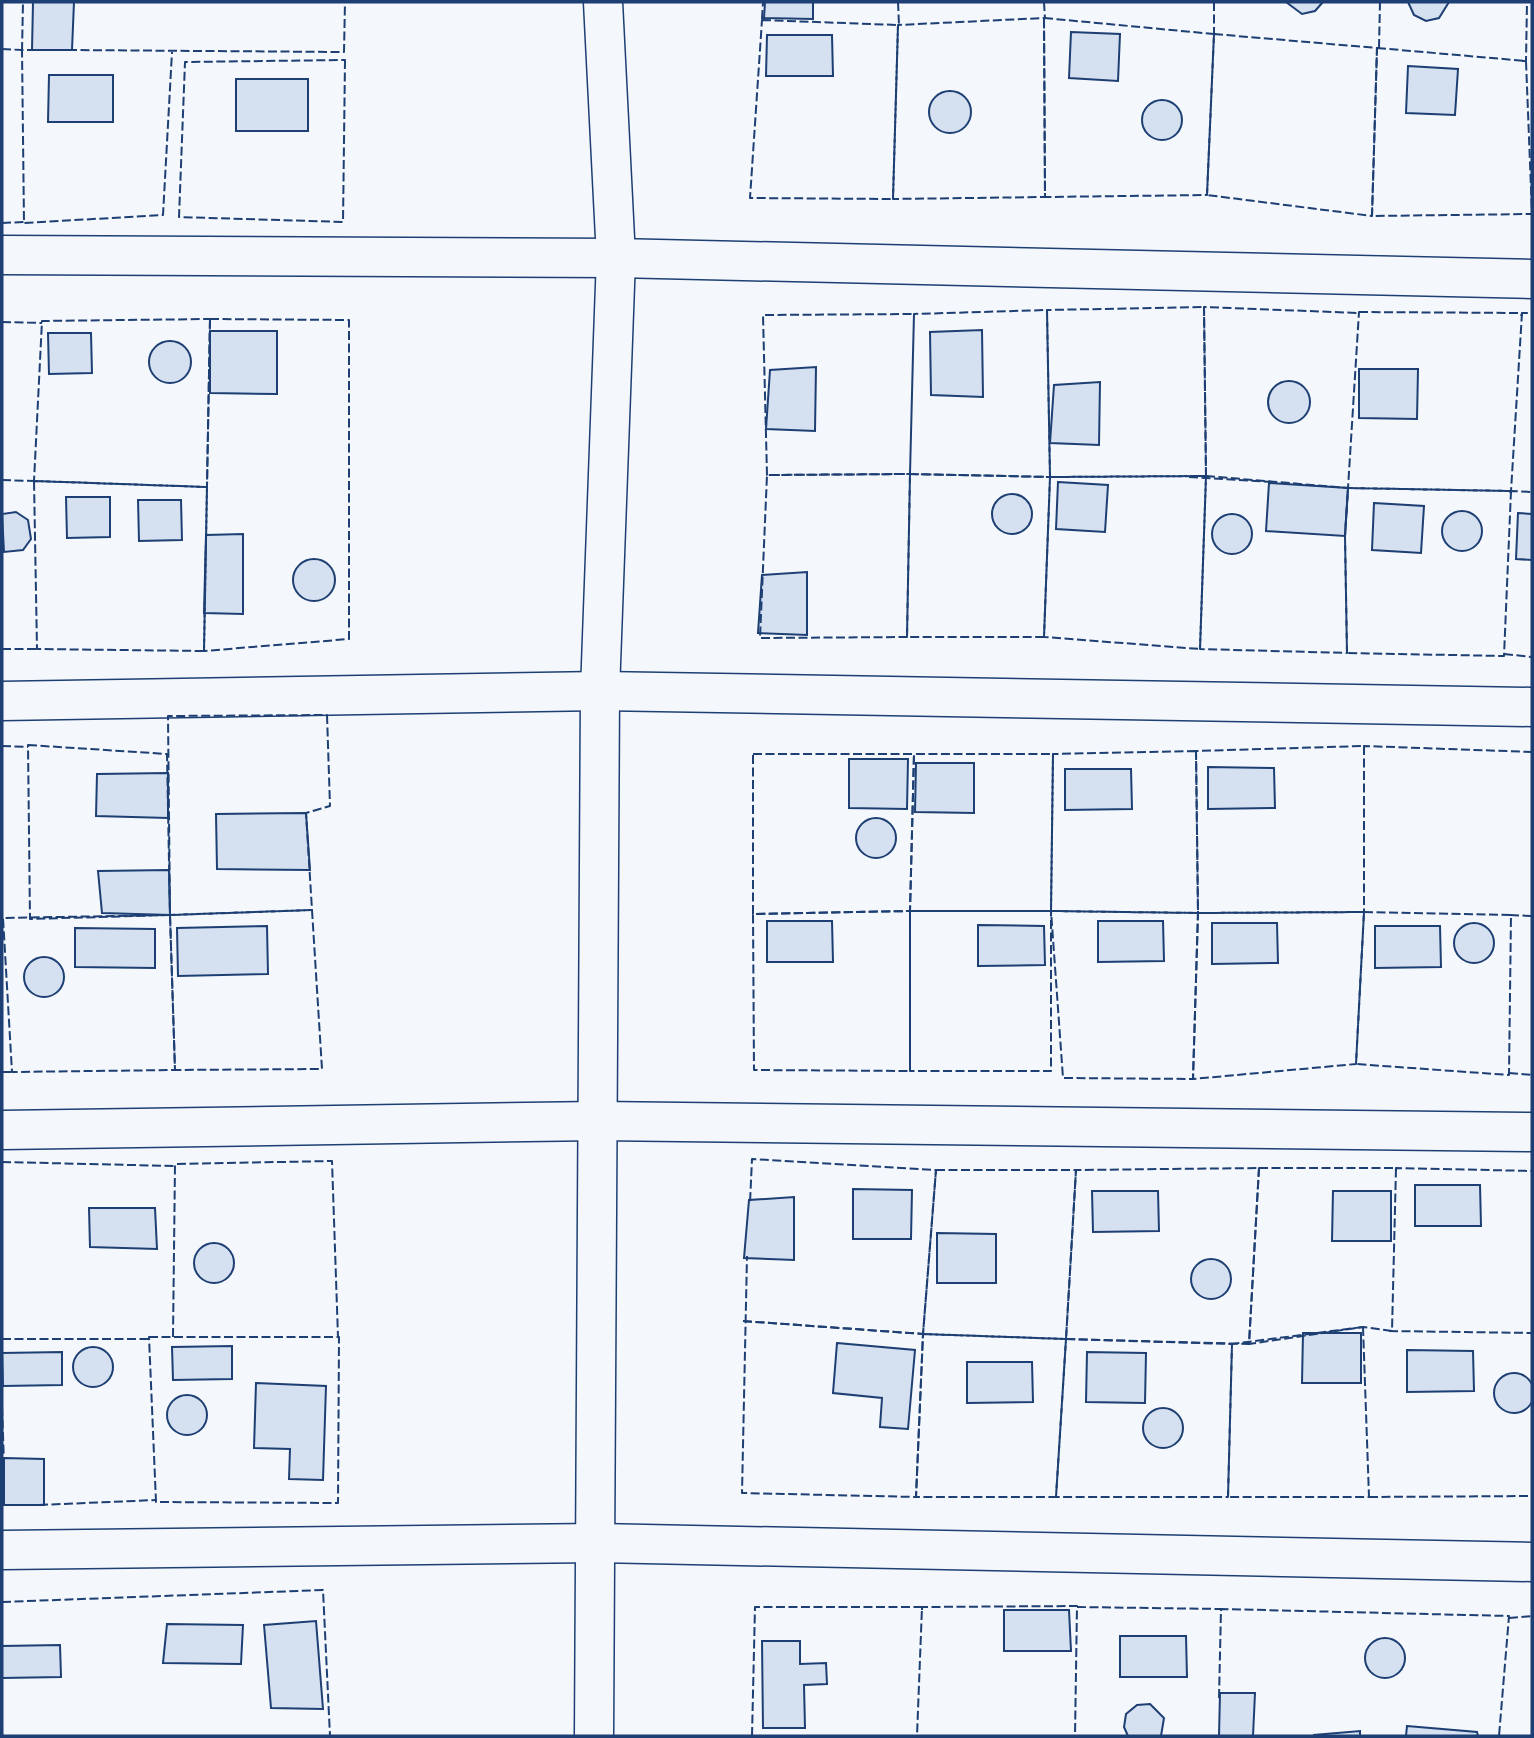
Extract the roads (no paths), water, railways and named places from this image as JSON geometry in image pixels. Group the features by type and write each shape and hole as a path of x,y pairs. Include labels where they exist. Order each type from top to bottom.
{"street":[{"path":"594,1736 600,691 616,258 603,2"},
{"path":"2,254 616,258 1532,279"},
{"path":"2,701 600,691 1532,707"},
{"path":"2,1130 598,1121 1532,1132"},
{"path":"2,1550 597,1543 1532,1562"}]}
